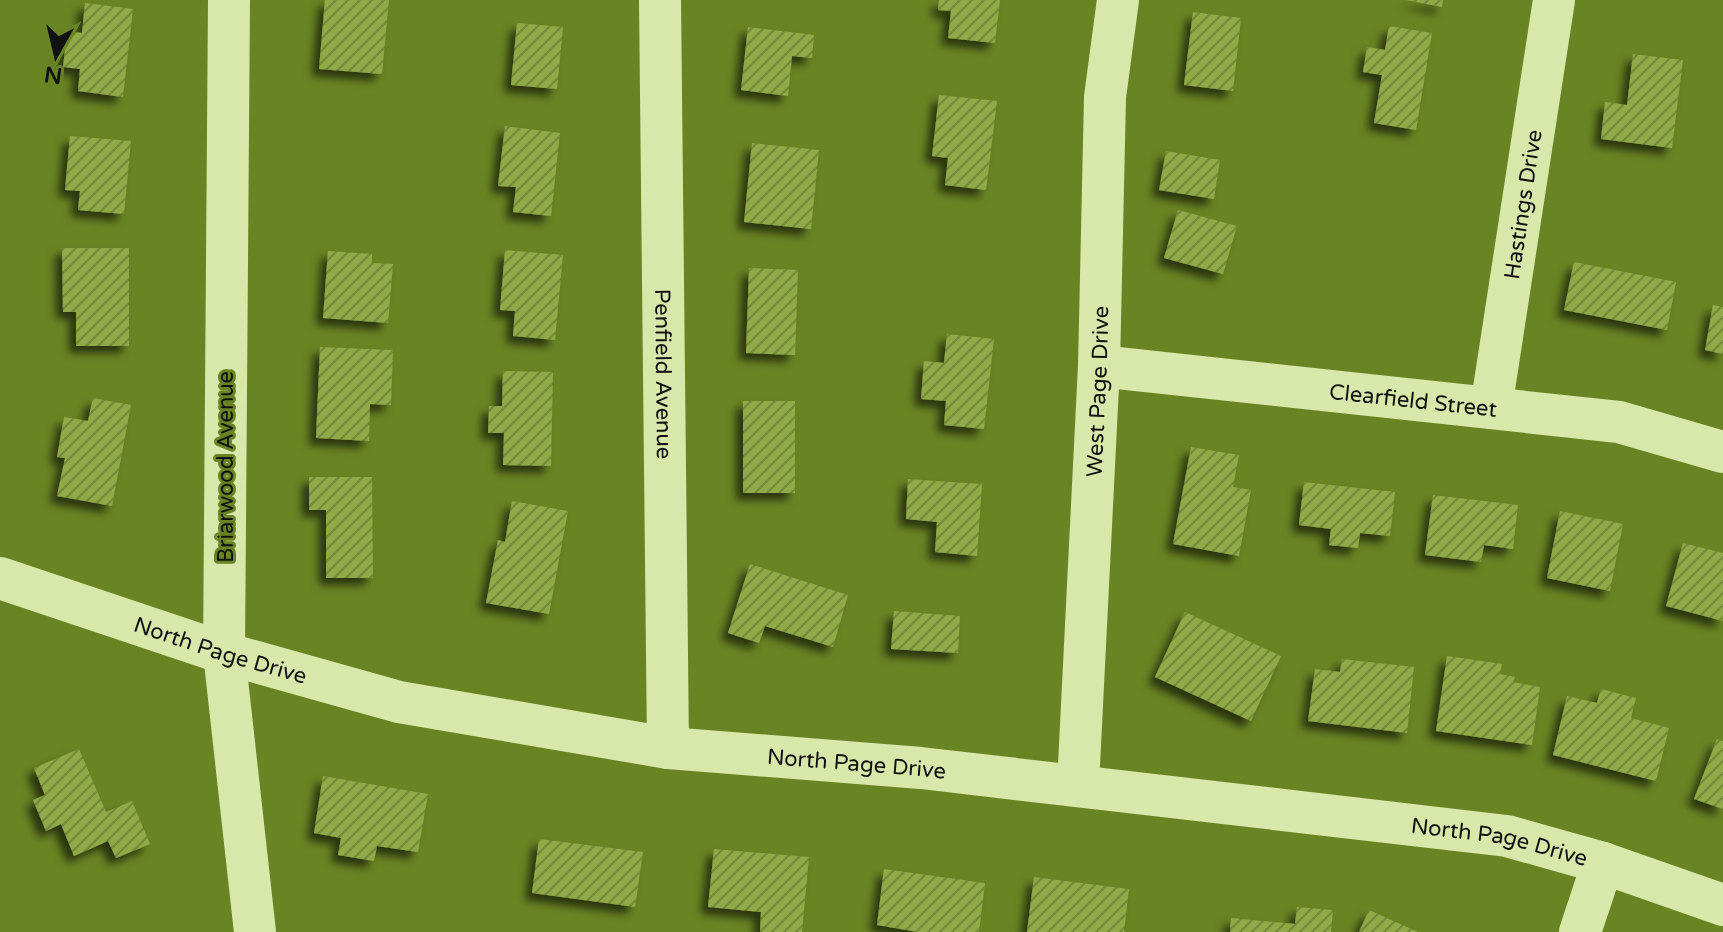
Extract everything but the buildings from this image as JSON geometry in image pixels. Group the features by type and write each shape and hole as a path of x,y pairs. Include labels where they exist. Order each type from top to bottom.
{"street":[{"name":"Briarwood Avenue","path":"229,0 224,653 255,932"},
{"name":"Penfield Avenue","path":"660,0 668,748"},
{"name":"West Page Drive","path":"1078,785 1099,366 1105,97 1118,0"},
{"name":"Hastings Drive","path":"1491,408 1554,0"},
{"name":"Clearfield Street","path":"1099,366 1619,422 1723,452"},
{"name":"North Page Drive","path":"0,578 224,653 399,702 668,748 1078,785 1507,836 1603,863 1723,905"},
{"path":"1580,932 1603,863"}]}
